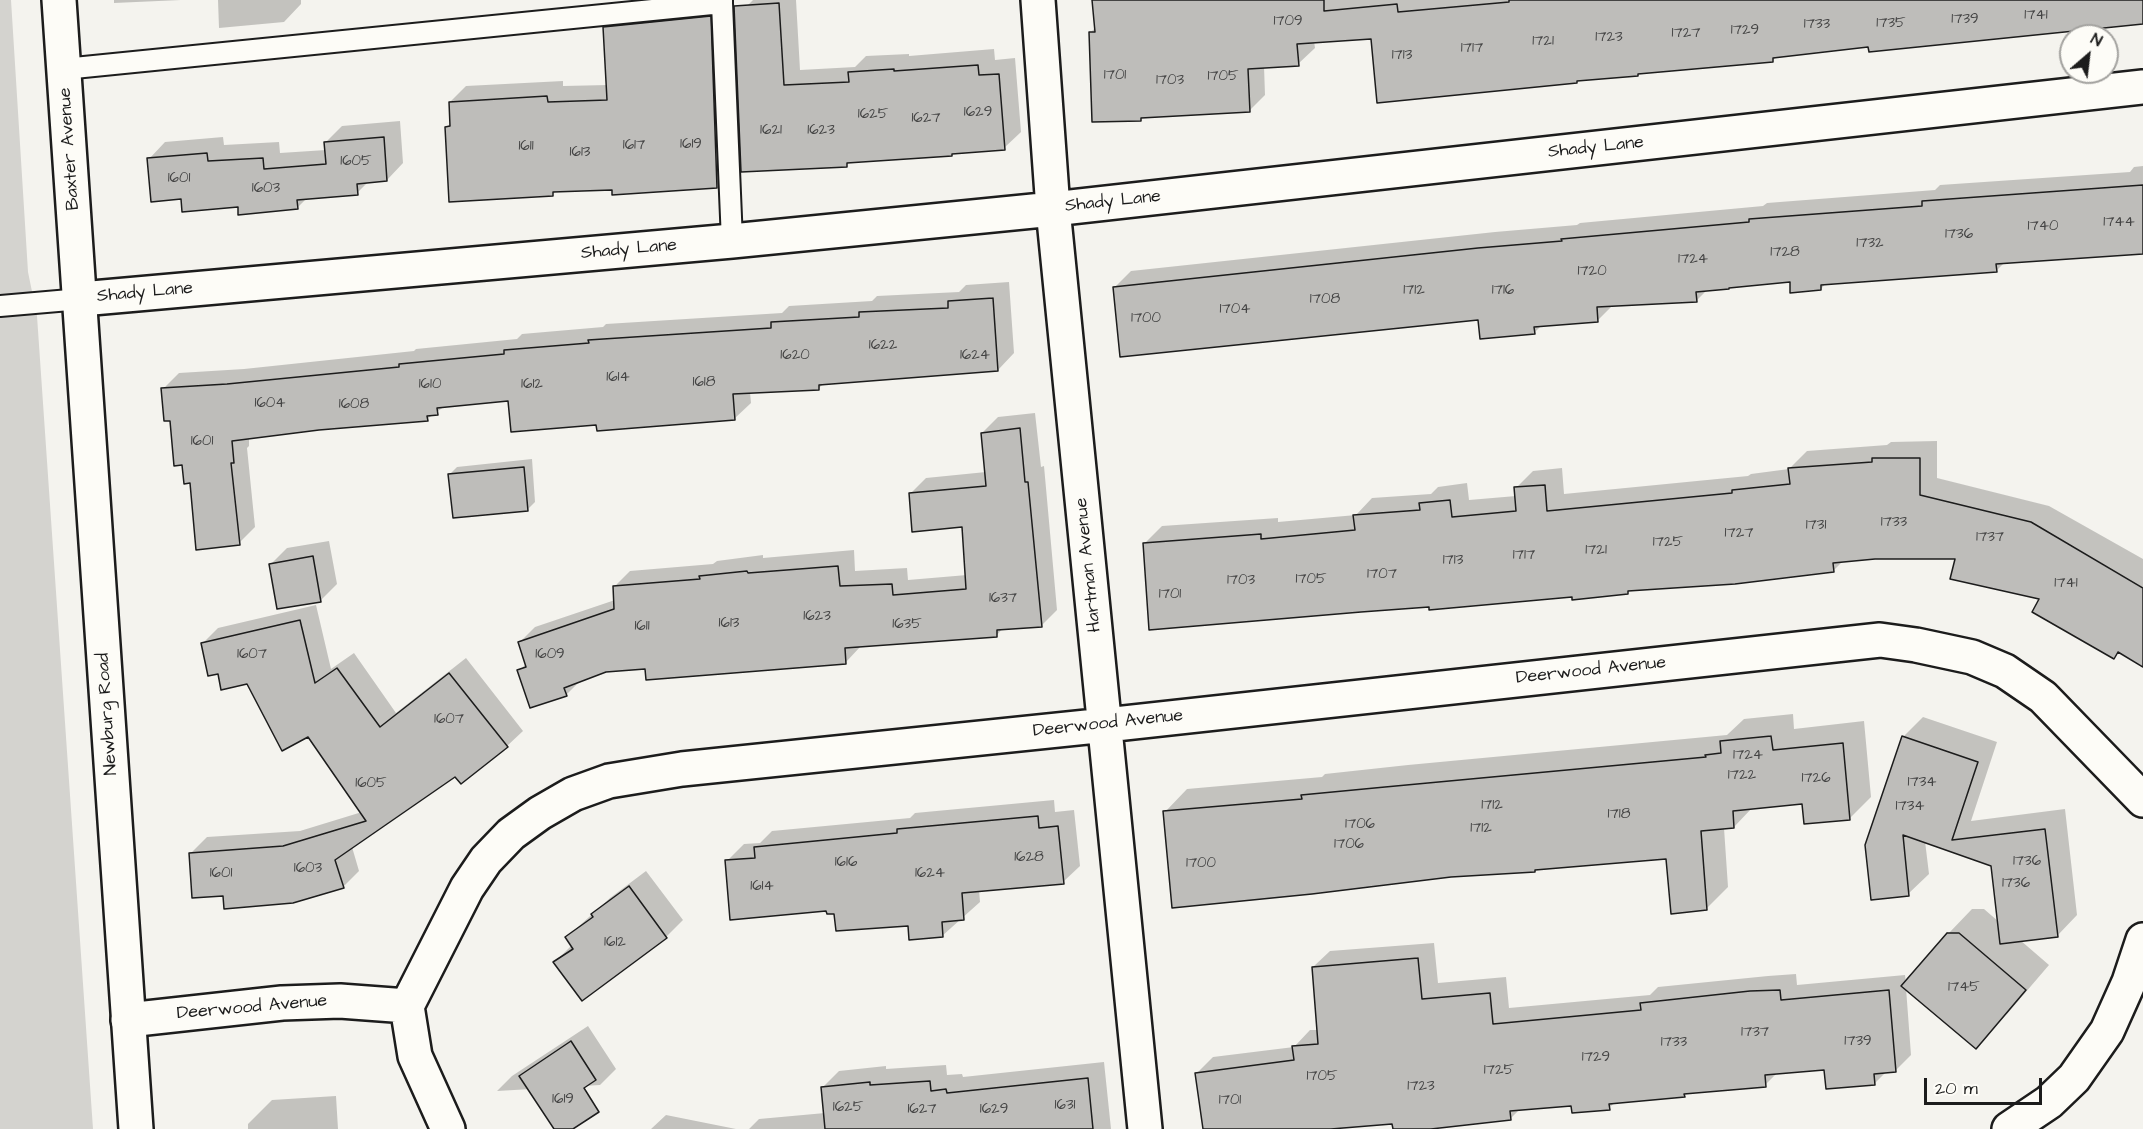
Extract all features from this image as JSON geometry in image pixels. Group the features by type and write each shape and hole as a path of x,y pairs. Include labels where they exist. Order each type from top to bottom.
{"street":[{"name":"Baxter Avenue","path":"59,0 81,299"},
{"name":"Hartman Avenue","path":"1038,0 1053,208 1145,1129"},
{"name":"Shady Lane","path":"81,299 732,241 1053,208 2143,87"},
{"name":"Newburg Road","path":"81,299 136,1129"},
{"name":"Deerwood Avenue","path":"128,1020 282,1003 340,1001 407,1006 467,888 486,860 521,827 573,794 609,781 682,769 1880,640 1972,657 2005,671 2043,697 2143,800"},
{"path":"2009,1129 2049,1102 2074,1077 2100,1041 2107,1031 2129,982 2143,940"},
{"path":"407,1006 415,1056 448,1129"}],"lane":[{"path":"64,69 722,2 732,241"},
{"path":"0,306 81,299"}],"shaded area":[{"path":"0,0 11,0 28,272 37,316 93,1129 0,1129"}],"building":[{"path":"1092,0 1324,0 1324,11 1397,4 1398,12 1509,2 1509,0 2143,0 2143,24 2119,26 2119,24 2059,24 2059,33 1869,52 1868,47 1773,58 1773,62 1638,74 1638,76 1577,81 1577,83 1377,103 1371,39 1297,44 1299,66 1248,69 1250,112 1141,118 1141,121 1092,122 1089,32 1095,32"},
{"path":"779,3 784,85 849,82 848,72 978,65 979,75 999,74 1005,150 847,163 847,167 741,172 734,6"},
{"path":"711,16 717,188 612,195 612,190 553,192 553,196 449,202 445,127 450,126 449,102 547,96 548,102 607,100 603,27"},
{"path":"384,137 387,181 357,184 358,195 297,200 298,209 238,215 238,207 182,212 181,199 151,202 147,158 207,153 208,161 263,158 264,169 326,164 324,142"},
{"path":"2143,185 2143,254 1996,264 1997,272 1821,285 1821,290 1790,293 1790,282 1696,292 1697,302 1597,307 1598,322 1534,327 1535,334 1480,339 1478,320 1120,357 1113,287 1562,241 1561,239 1749,222 1749,219 1922,206 1922,201"},
{"path":"993,298 998,371 819,385 819,390 733,394 735,420 597,431 596,425 511,432 508,401 437,408 438,415 427,416 428,421 319,430 232,441 234,463 231,463 240,545 196,550 190,483 184,484 182,465 174,466 170,421 164,421 161,388 227,384 399,367 399,364 504,354 504,350 589,343 588,340 771,328 771,322 859,317 859,312 948,308 948,301"},
{"path":"1020,428 1025,482 1028,482 1042,627 997,630 997,637 845,648 846,664 646,680 645,669 606,672 564,688 567,696 530,708 517,670 526,667 518,642 614,609 613,586 700,579 699,576 747,571 748,573 838,566 840,586 892,584 893,595 966,589 962,527 912,532 909,493 986,486 981,433"},
{"path":"1872,458 1920,458 1920,495 2031,522 2143,588 2143,667 2118,652 2114,659 2032,612 2039,599 1950,579 1955,559 1875,559 1833,563 1834,572 1735,584 1628,591 1628,594 1572,600 1572,597 1429,610 1429,607 1149,630 1143,543 1261,534 1261,539 1355,530 1353,515 1420,510 1419,503 1450,500 1452,517 1516,511 1514,487 1545,485 1547,511 1732,493 1732,490 1790,484 1788,468 1872,462"},
{"path":"524,467 528,511 453,518 448,474"},
{"path":"313,556 321,602 277,609 269,564"},
{"path":"300,620 315,683 337,668 380,727 449,673 508,747 461,784 455,777 335,860 344,888 293,903 224,909 223,896 192,898 189,853 283,846 366,821 308,737 282,751 247,684 221,690 218,674 208,676 201,643"},
{"path":"1771,736 1773,750 1843,743 1850,820 1804,824 1802,804 1733,811 1734,828 1701,831 1707,910 1671,914 1666,859 1535,870 1535,872 1451,877 1172,908 1163,811 1302,799 1301,795 1706,757 1705,755 1721,753 1720,741"},
{"path":"1902,736 1978,762 1952,840 2045,829 2058,937 2000,944 1991,866 1903,835 1909,896 1871,900 1865,845"},
{"path":"1038,816 1039,828 1058,826 1064,884 962,893 964,920 942,922 943,937 909,940 908,926 836,931 834,914 827,914 826,911 730,920 725,860 755,858 754,847 897,833 897,829"},
{"path":"629,886 667,938 582,1001 553,962 573,949 565,937 593,917 591,914"},
{"path":"1947,933 1959,933 2026,990 1976,1049 1901,986"},
{"path":"1418,958 1422,999 1490,993 1493,1024 1641,1010 1640,1003 1750,991 1780,990 1781,1000 1889,990 1896,1072 1874,1074 1875,1085 1826,1089 1824,1070 1765,1075 1766,1087 1684,1094 1685,1097 1609,1104 1610,1110 1572,1113 1571,1106 1510,1111 1511,1120 1431,1129 1393,1129 1392,1124 1331,1129 1203,1129 1195,1073 1294,1060 1292,1046 1318,1044 1312,967"},
{"path":"571,1041 596,1080 584,1088 599,1112 573,1129 554,1129 519,1076"},
{"path":"1088,1078 1093,1129 825,1129 821,1087 870,1082 870,1085 930,1081 931,1091 946,1089 947,1093"}]}
